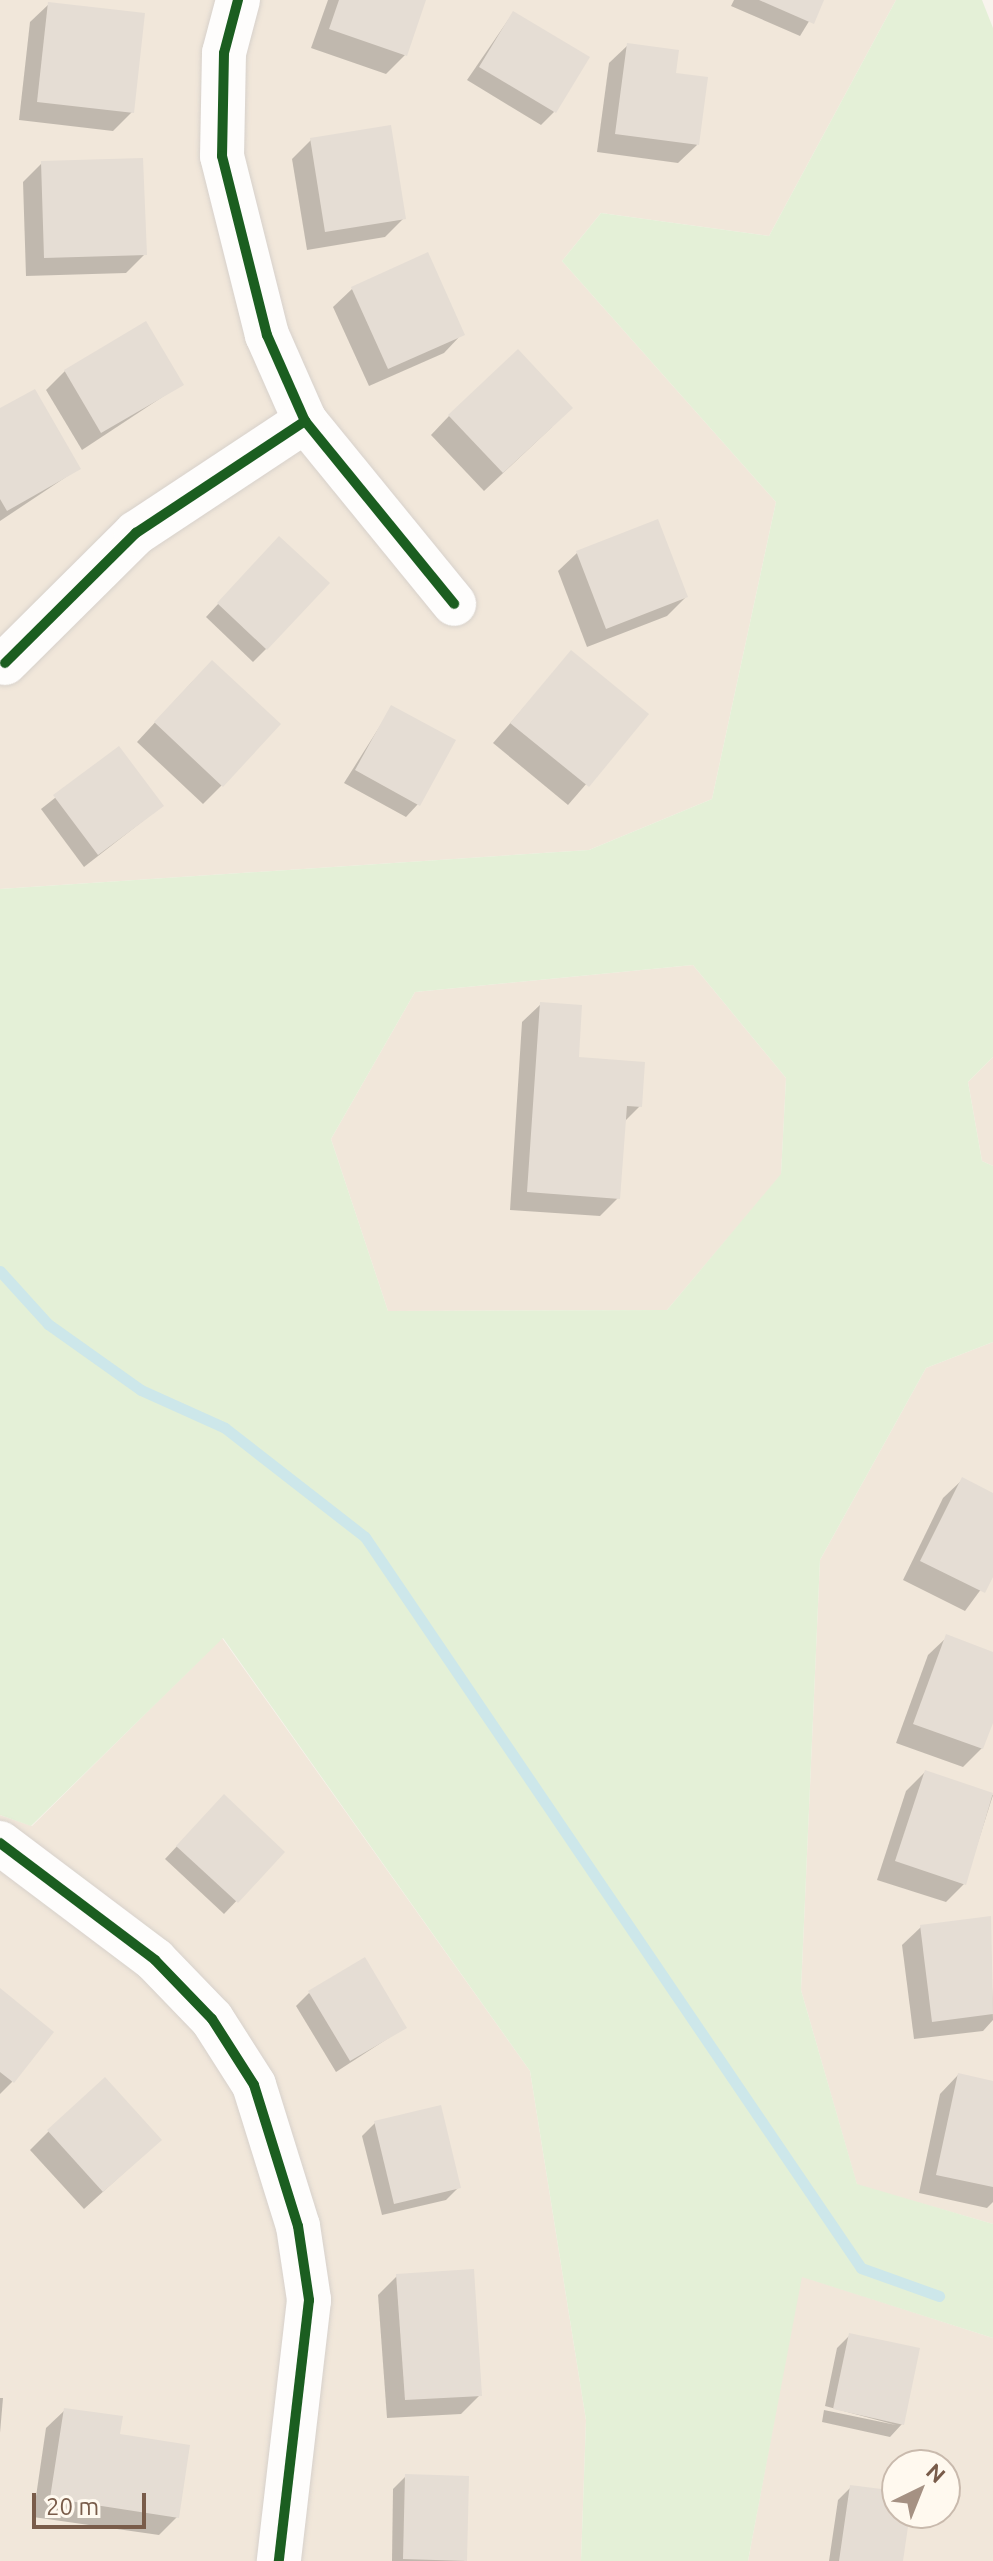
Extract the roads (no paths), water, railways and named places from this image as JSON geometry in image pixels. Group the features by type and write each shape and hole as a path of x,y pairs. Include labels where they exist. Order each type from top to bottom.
{"street":[{"path":"238,0 224,53 222,156 267,335 305,421 454,604"},
{"path":"5,663 136,533 305,421"},
{"path":"0,1843 155,1960 212,2019 254,2085 298,2226 309,2300 279,2561"}],"waterway":[{"path":"0,1271 48,1324 141,1390 225,1428 365,1537 861,2268 939,2296"}]}
